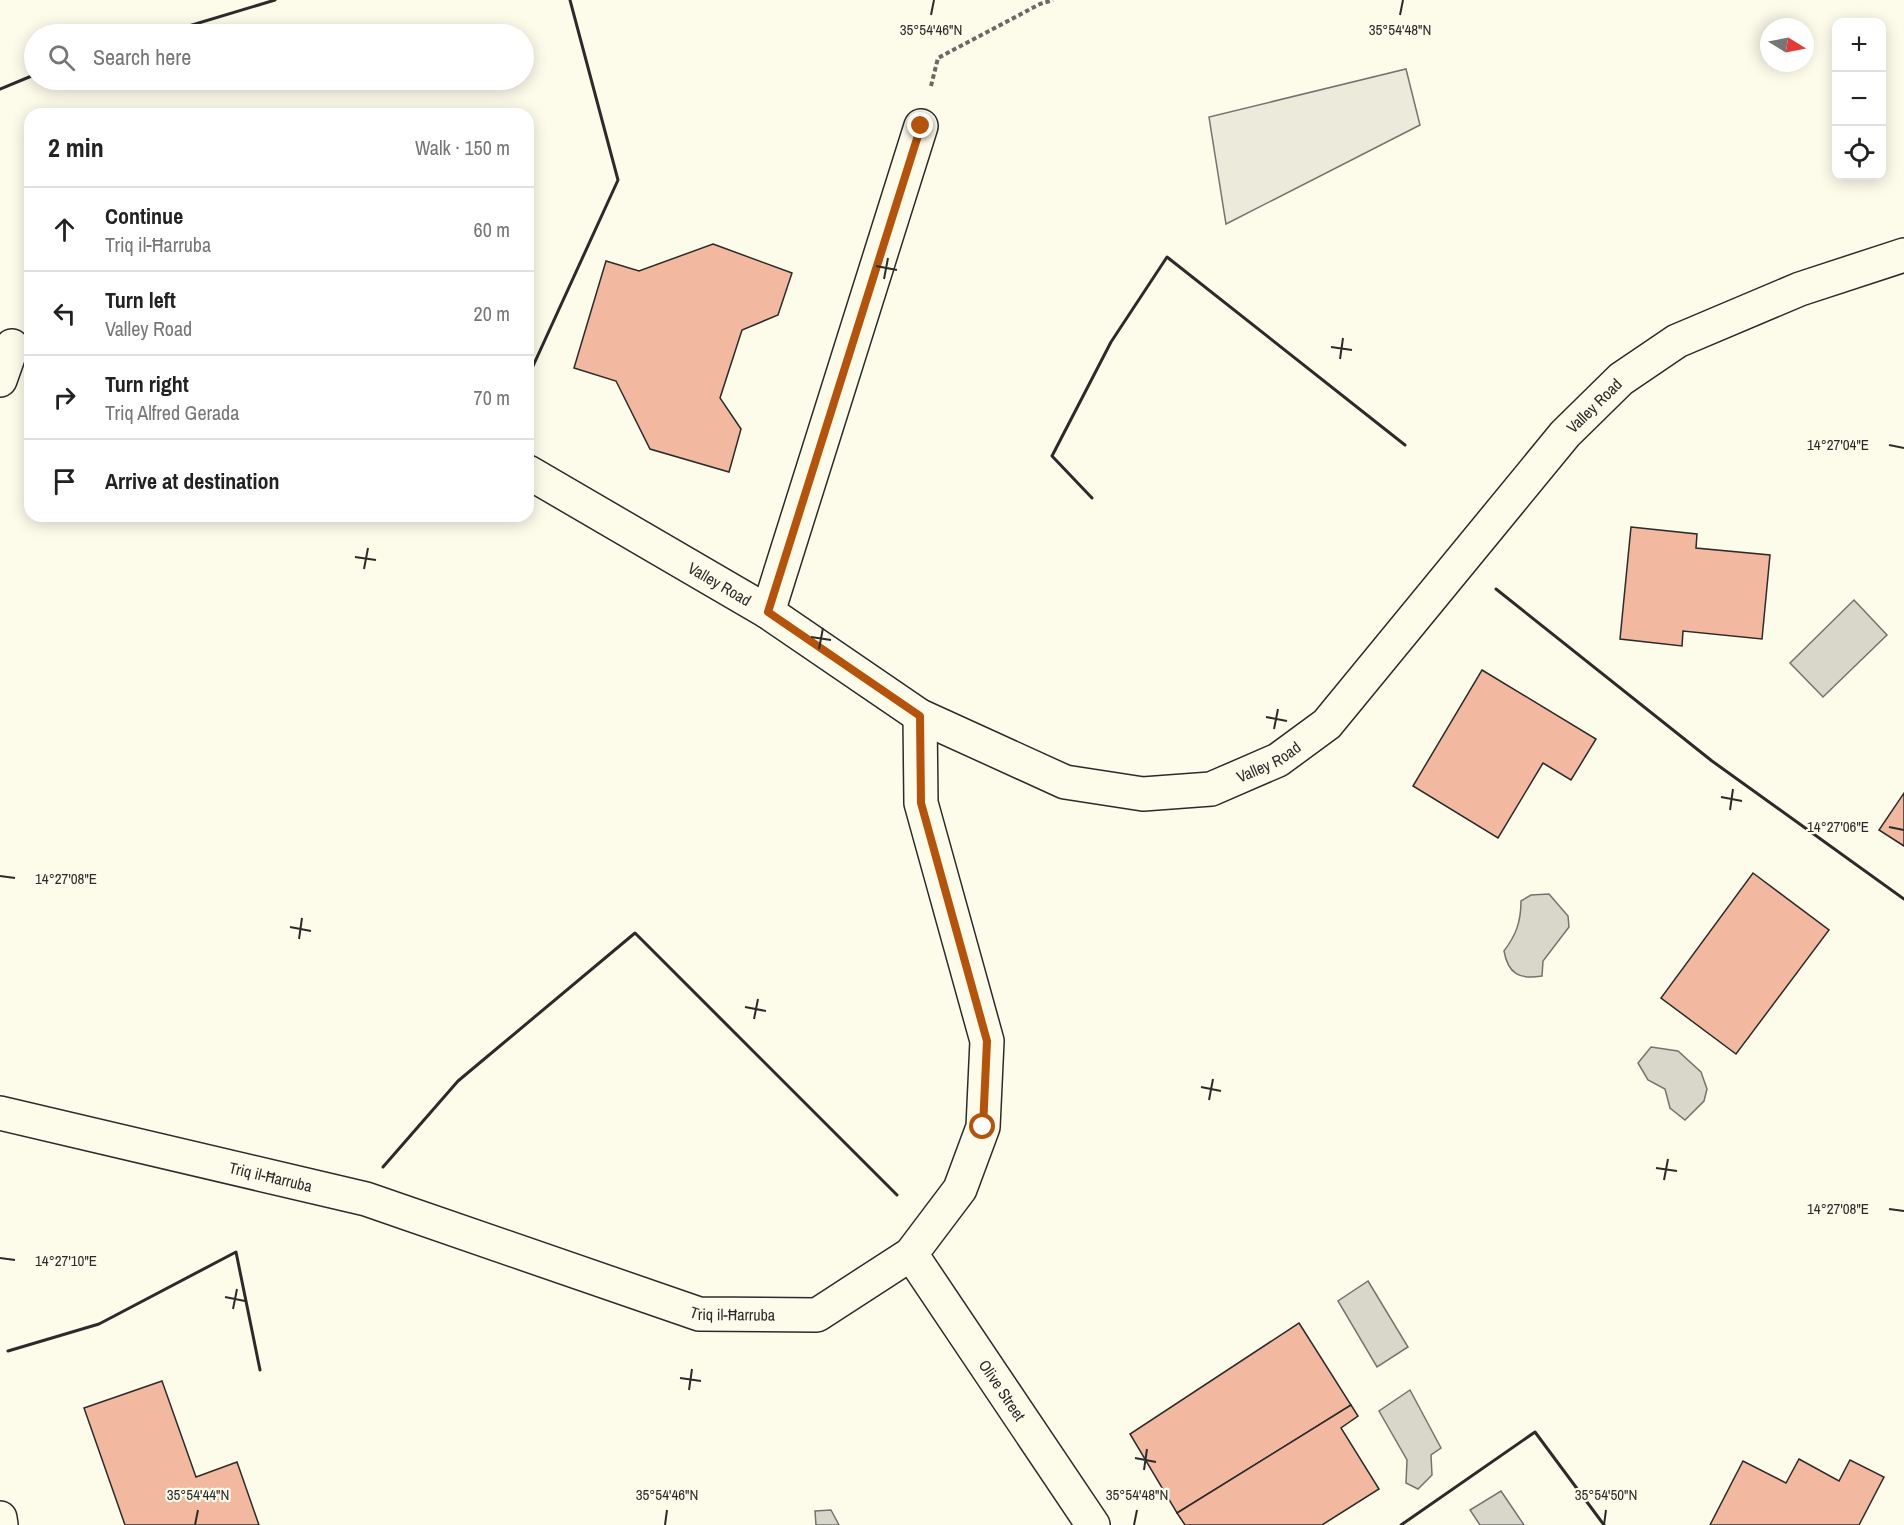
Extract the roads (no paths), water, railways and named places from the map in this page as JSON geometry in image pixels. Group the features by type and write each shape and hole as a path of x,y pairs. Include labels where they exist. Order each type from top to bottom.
{"street":[{"path":"768,612 921,126"},
{"name":"Valley Road","path":"534,476 768,612 920,716 1065,782 1143,794 1211,789 1278,760 1328,724 1564,434 1621,379 1677,341 1800,289 1904,255"},
{"path":"0,380 14,347"},
{"name":"Triq il-Ħarruba","path":"0,1113 366,1199 699,1314 817,1315 911,1254 960,1189 983,1127 987,1041 921,803 920,716"},
{"name":"Olive Street","path":"911,1254 1093,1525"},
{"path":"0,1518 1,1525"}]}
